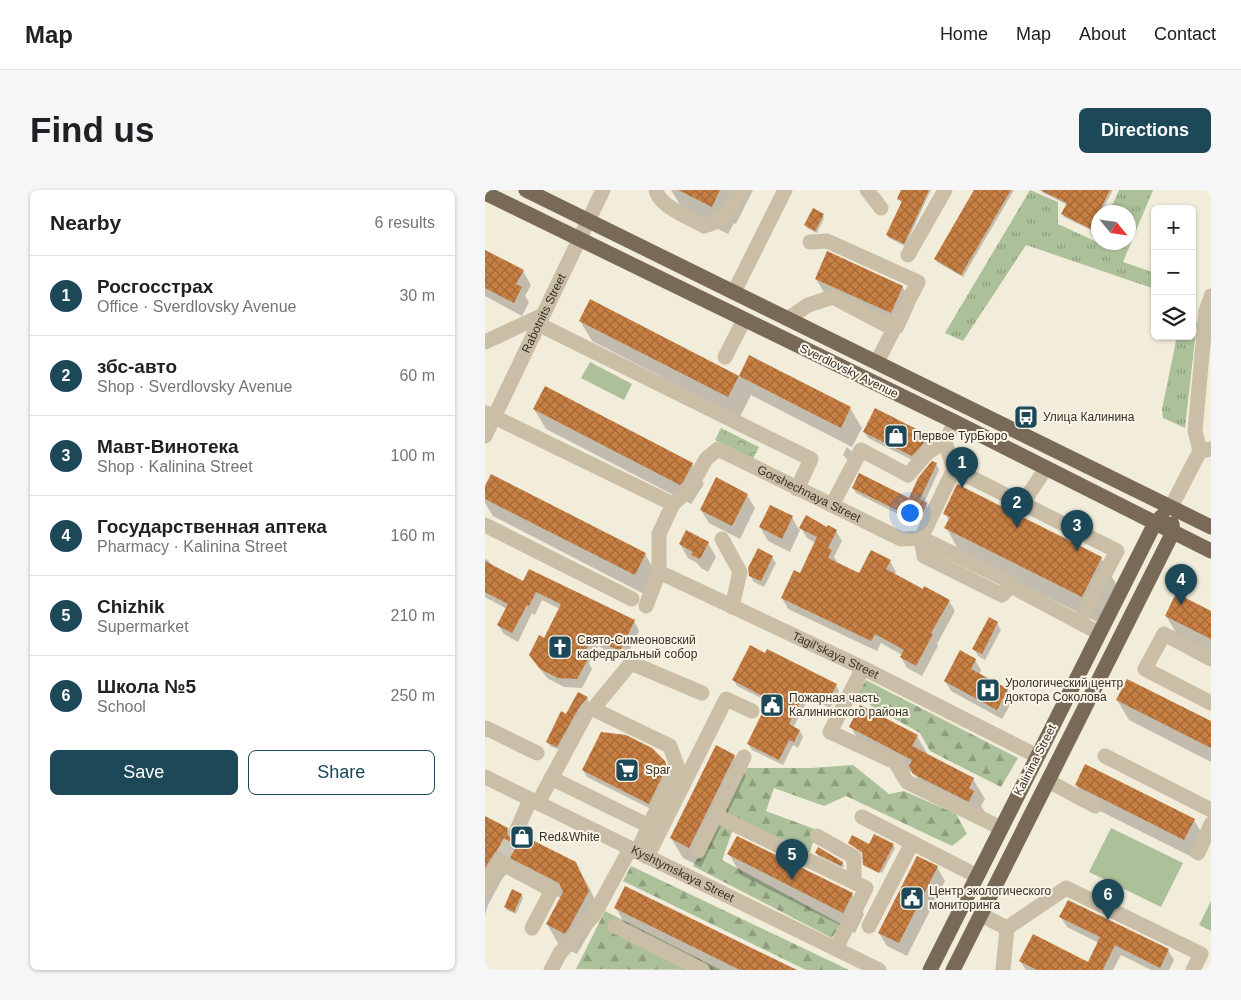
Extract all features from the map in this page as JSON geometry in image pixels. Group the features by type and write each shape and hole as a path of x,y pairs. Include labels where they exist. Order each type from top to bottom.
{"main road":[{"name":"Sverdlovsky Avenue","path":"526,190 1211,528"},
{"name":"Sverdlovsky Avenue","path":"485,194 955,422 1211,551"},
{"name":"Kalinina Street","path":"929,970 1155,523 1171,508"},
{"path":"1171,508 1173,532"},
{"name":"Kalinina Street","path":"953,970 1173,532"}],"street":[{"name":"Rabotnits Street","path":"485,436 490,415 541,319 603,190"},
{"path":"656,190 662,203 704,226 718,222 729,211 740,190"},
{"path":"734,292 785,190"},
{"path":"867,190 881,208"},
{"path":"907,254 945,190"},
{"path":"809,242 827,241 918,282 877,362"},
{"path":"1171,508 1206,450 1195,431 1205,312 1211,296"},
{"path":"788,319 808,305 833,297 894,329"},
{"path":"485,342 541,319 811,459 797,489"},
{"path":"725,357 744,320"},
{"path":"490,415 673,504 659,534 659,572 646,606"},
{"path":"832,505 861,450 908,475 928,452 945,442 955,422"},
{"path":"945,442 954,469 921,538 1005,579 1011,586 1099,633"},
{"name":"Gorshechnaya Street","path":"673,504 690,488 706,459 717,449 901,539 921,538"},
{"path":"1023,503 1046,468"},
{"path":"954,469 1117,550 1079,622"},
{"path":"485,525 632,599"},
{"path":"722,539 739,572 732,607"},
{"name":"Tagil'skaya Street","path":"659,572 863,668 1037,756"},
{"path":"1211,659 1164,634 1145,669 1211,703"},
{"path":"516,832 551,778 588,710 593,709 631,663 701,693"},
{"path":"863,668 830,732 895,762 907,782 1001,828"},
{"path":"551,970 560,953 594,915 638,852 725,699 752,710"},
{"path":"593,709 670,746 677,766 638,852"},
{"path":"485,730 486,728 537,753"},
{"path":"1105,756 1211,810"},
{"path":"698,851 743,758"},
{"name":"Kyshtymskaya Street","path":"485,777 879,970"},
{"path":"551,778 649,826"},
{"path":"1048,781 1095,806"},
{"path":"715,815 866,888 836,949"},
{"path":"862,817 977,876"},
{"path":"1198,853 1211,824"},
{"path":"817,836 854,857 854,882"},
{"path":"869,926 912,843"},
{"path":"485,888 501,858 552,890 532,928"},
{"path":"1007,928 1066,888 1201,954 1193,970"},
{"path":"981,915 1007,928"},
{"path":"615,926 702,970"},
{"path":"1003,970 1007,928"}],"green space":[{"path":"1030,190 1058,202 1058,224 1091,239 1091,250 1128,250 1123,262 1151,272 1151,288 1026,245 963,341 945,333"},
{"path":"1119,190 1153,190 1136,231 1136,205 1112,205"},
{"path":"1176,340 1195,340 1185,428 1163,418 1162,409"},
{"path":"590,362 632,384 624,400 581,378"},
{"path":"721,428 759,447 753,459 715,440"},
{"path":"866,680 1018,758 1001,787 930,751 920,733 856,697"},
{"path":"853,765 889,794 904,791 956,814 967,834 952,846 846,796 824,806 774,788 766,811 817,830 807,861 749,825 732,832 722,860 841,924 832,938 693,866 747,768 811,768"},
{"path":"1111,828 1183,863 1161,907 1089,872"},
{"path":"631,866 849,970 806,970 623,881"},
{"path":"1211,901 1211,931 1199,925"},
{"path":"605,911 721,970 576,969"}],"building":[{"path":"678,190 720,190 712,207"},
{"path":"901,190 929,190 904,244 886,235 902,201 897,199"},
{"path":"974,190 1011,190 961,275 934,259"},
{"path":"1040,190 1110,190 1102,205 1091,205 1091,229 1061,214 1067,203"},
{"path":"813,208 824,214 815,231 804,225"},
{"path":"485,250 524,270 516,284 522,287 514,303 485,288"},
{"path":"827,251 903,286 891,313 815,279"},
{"path":"590,299 739,376 728,397 579,321"},
{"path":"749,355 851,407 841,428 739,376"},
{"path":"545,386 693,463 683,482 680,485 533,409"},
{"path":"875,408 928,435 924,443 912,456 863,432"},
{"path":"932,461 937,463 920,499 927,503 920,519 902,509 901,512 852,488 859,473 909,498 918,478"},
{"path":"491,474 646,553 635,575 485,499 485,486"},
{"path":"716,477 748,494 732,526 700,510"},
{"path":"957,484 1102,557 1082,597 944,528 950,517 943,514"},
{"path":"770,505 793,516 782,539 759,527"},
{"path":"806,515 827,527 828,525 837,530 828,548 832,550 828,558 859,573 871,550 891,560 886,569 923,589 924,586 950,600 931,633 933,634 916,666 900,657 904,650 875,634 871,641 781,598 794,570 800,573 817,537 799,528"},
{"path":"686,530 709,542 700,559 691,555 693,552 679,544"},
{"path":"758,548 773,556 761,581 749,576 748,568"},
{"path":"485,561 523,581 529,569 635,620 620,651 592,638 583,656 588,659 577,679 558,678 540,669 529,655 539,635 544,638 561,604 536,592 512,633 497,625 508,604 485,592"},
{"path":"1176,593 1211,611 1211,639 1165,616"},
{"path":"989,617 998,622 982,654 972,649"},
{"path":"750,645 765,653 767,649 837,684 827,703 805,692 789,724 800,730 794,742 789,740 779,760 747,744 769,699 732,680"},
{"path":"960,650 976,659 971,669 1008,689 997,710 944,681"},
{"path":"1127,679 1211,721 1211,748 1116,700"},
{"path":"578,692 588,697 580,706 557,747 546,742 561,711 566,714"},
{"path":"860,705 918,735 912,746 974,778 969,788 974,791 969,802 913,774 909,766 912,760 849,727"},
{"path":"601,732 626,735 652,748 665,761 667,766 649,804 582,770"},
{"path":"716,745 735,755 689,848 670,838"},
{"path":"1085,764 1195,819 1184,840 1075,785"},
{"path":"485,816 508,828 507,834 512,840 518,841 524,836 576,862 589,891 565,934 546,924 563,892 559,883 496,851 485,868"},
{"path":"874,834 894,844 879,873 863,865 862,852 848,843 852,835 869,844"},
{"path":"737,836 853,893 843,913 727,854"},
{"path":"818,847 843,862 841,866 815,853"},
{"path":"917,856 938,866 899,943 878,933"},
{"path":"625,886 797,970 740,970 614,908"},
{"path":"512,889 522,894 514,912 504,907"},
{"path":"1068,900 1169,949 1160,968 1115,945 1104,970 1037,970 1019,961 1033,934 1088,962 1100,937 1059,917"}],"tunnel":[{"path":"503,855 516,832"}],"place":[{"name":"Улица Калинина","path":"1026,417"},
{"name":"Первое ТурБюро","path":"896,436"},
{"name":"Росгосстрах","path":"962,488"},
{"name":"збс-авто","path":"1017,528"},
{"name":"Мавт-Винотека","path":"1077,551"},
{"name":"Государственная аптека","path":"1181,605"},
{"name":"Свято-Симеоновский кафедральный собор","path":"560,647"},
{"name":"Урологический центр доктора Соколова","path":"988,690"},
{"name":"Пожарная часть Калининского района","path":"772,705"},
{"name":"Spar","path":"627,770"},
{"name":"Red&White","path":"522,837"},
{"name":"Chizhik","path":"792,880"},
{"name":"Центр экологического мониторинга","path":"912,898"},
{"name":"Школа №5","path":"1108,920"}]}
